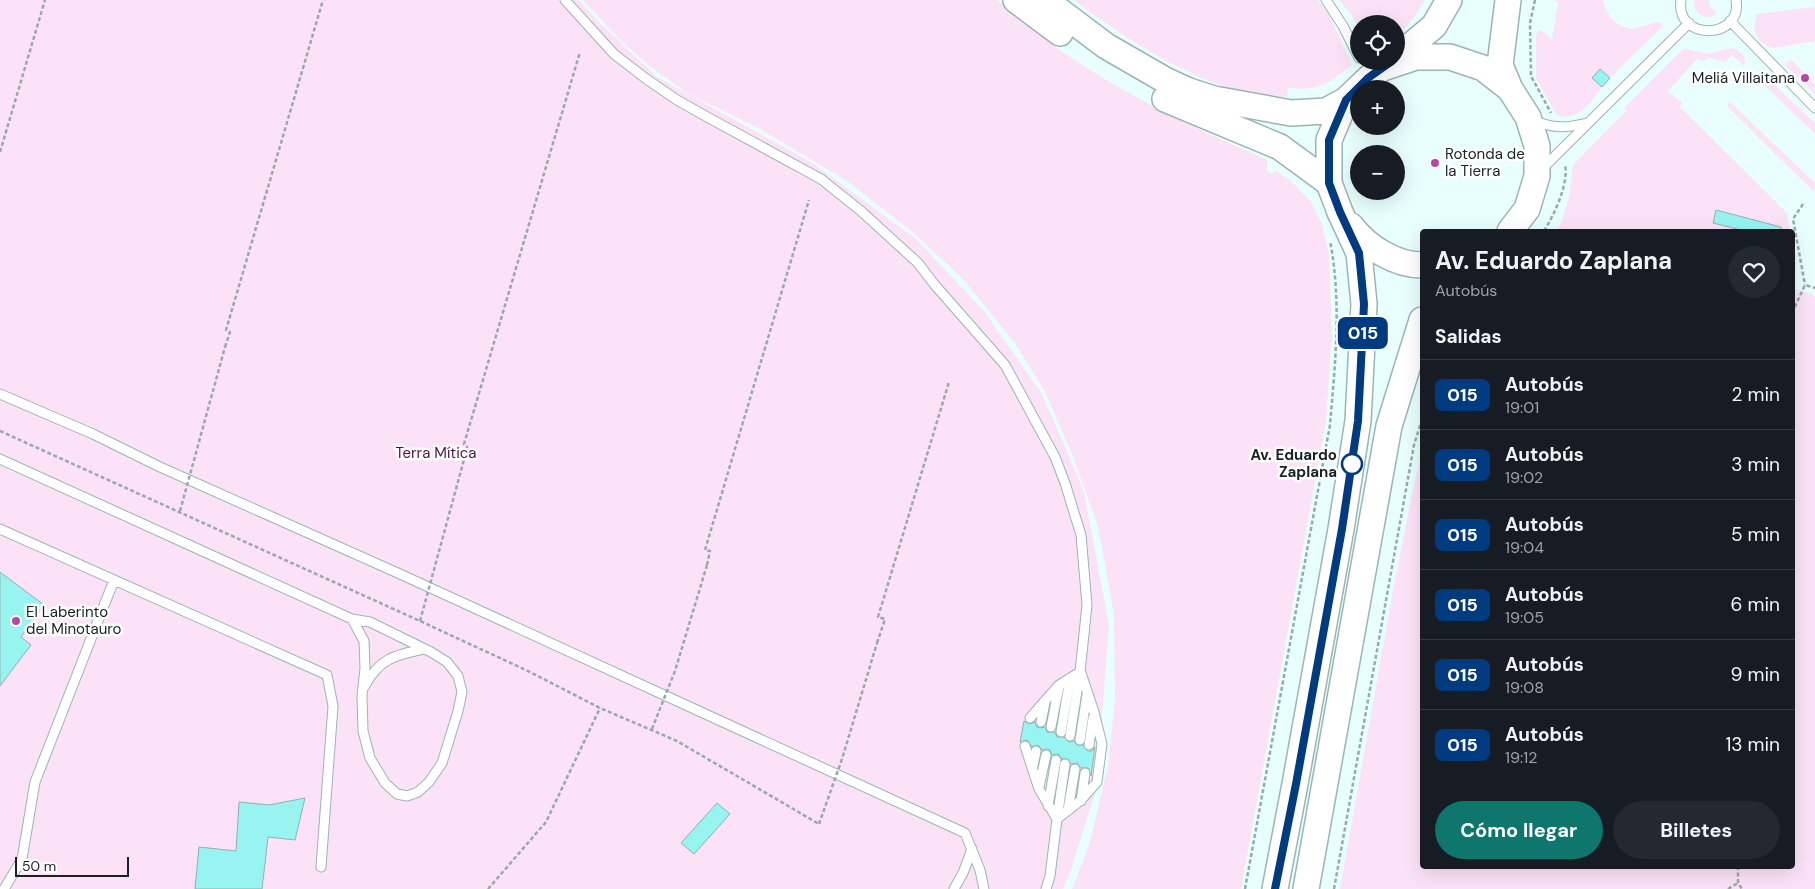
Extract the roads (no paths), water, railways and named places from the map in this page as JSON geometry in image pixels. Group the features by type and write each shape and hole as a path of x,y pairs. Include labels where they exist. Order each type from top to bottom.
{"main road":[{"path":"1016,0 1105,65 1156,95 1280,147 1329,183"},
{"path":"1045,0 1106,46 1165,80 1189,91 1214,99 1291,113 1326,110 1346,100"},
{"path":"1405,45 1434,26 1449,0"},
{"path":"1508,0 1500,65 1510,89 1528,117 1537,146 1537,176 1526,209 1511,229"},
{"path":"1405,59 1416,57 1450,57 1483,68 1510,89"},
{"path":"1275,889 1340,539 1358,421 1364,304 1359,253 1334,222 1329,183 1329,140 1346,100 1369,70"},
{"path":"1334,222 1386,256 1420,265"},
{"path":"1306,889 1389,426 1420,326"}],"lane":[{"path":"565,0 614,54 645,78 677,100 821,179 861,211 918,263 1005,365 1055,457 1066,483 1081,535 1087,605 1080,672 1070,736"},
{"path":"1326,0 1350,35"},
{"path":"1681,0 1680,7 1685,19 1692,27 1707,32 1723,28 1730,21 1734,16 1736,0"},
{"path":"1730,21 1762,56 1815,108"},
{"path":"1537,176 1549,160 1689,23"},
{"path":"1528,117 1541,124 1556,128 1572,127 1587,123"},
{"path":"0,394 93,434 160,467 409,578 965,833 980,870 984,889"},
{"path":"0,459 352,619 370,622 448,662 458,676 462,692 458,711 442,763 429,782 418,792 407,796 397,794 385,784 370,758 363,731 364,640 352,619"},
{"path":"0,529 327,675 333,706 321,867"},
{"path":"4,889 22,859 35,782 114,580"},
{"path":"363,690 375,669 386,660 400,654 424,649"},
{"path":"1030,718 1059,685 1080,672"},
{"path":"1057,819 1080,801 1097,782 1102,744 1094,712 1080,672"},
{"path":"1061,732 1070,678"},
{"path":"1051,727 1059,685"},
{"path":"1080,740 1087,691"},
{"path":"1041,722 1045,701"},
{"path":"1089,745 1094,712"},
{"path":"1025,746 1039,789 1057,819"},
{"path":"1032,769 1036,751"},
{"path":"1039,789 1046,755"},
{"path":"1048,806 1056,760"},
{"path":"1046,889 1050,876 1065,764"},
{"path":"1068,810 1075,769"},
{"path":"1080,801 1085,773"},
{"path":"954,889 963,873 972,849"}],"place":[{"name":"Meliá Villaitana","path":"1805,78"},
{"name":"Rotonda de la Tierra","path":"1435,163"},
{"name":"Av. Eduardo Zaplana","path":"1352,464"},
{"name":"El Laberinto del Minotauro","path":"16,621"}],"park label":[{"name":"Terra Mítica","path":"436,453"}]}
